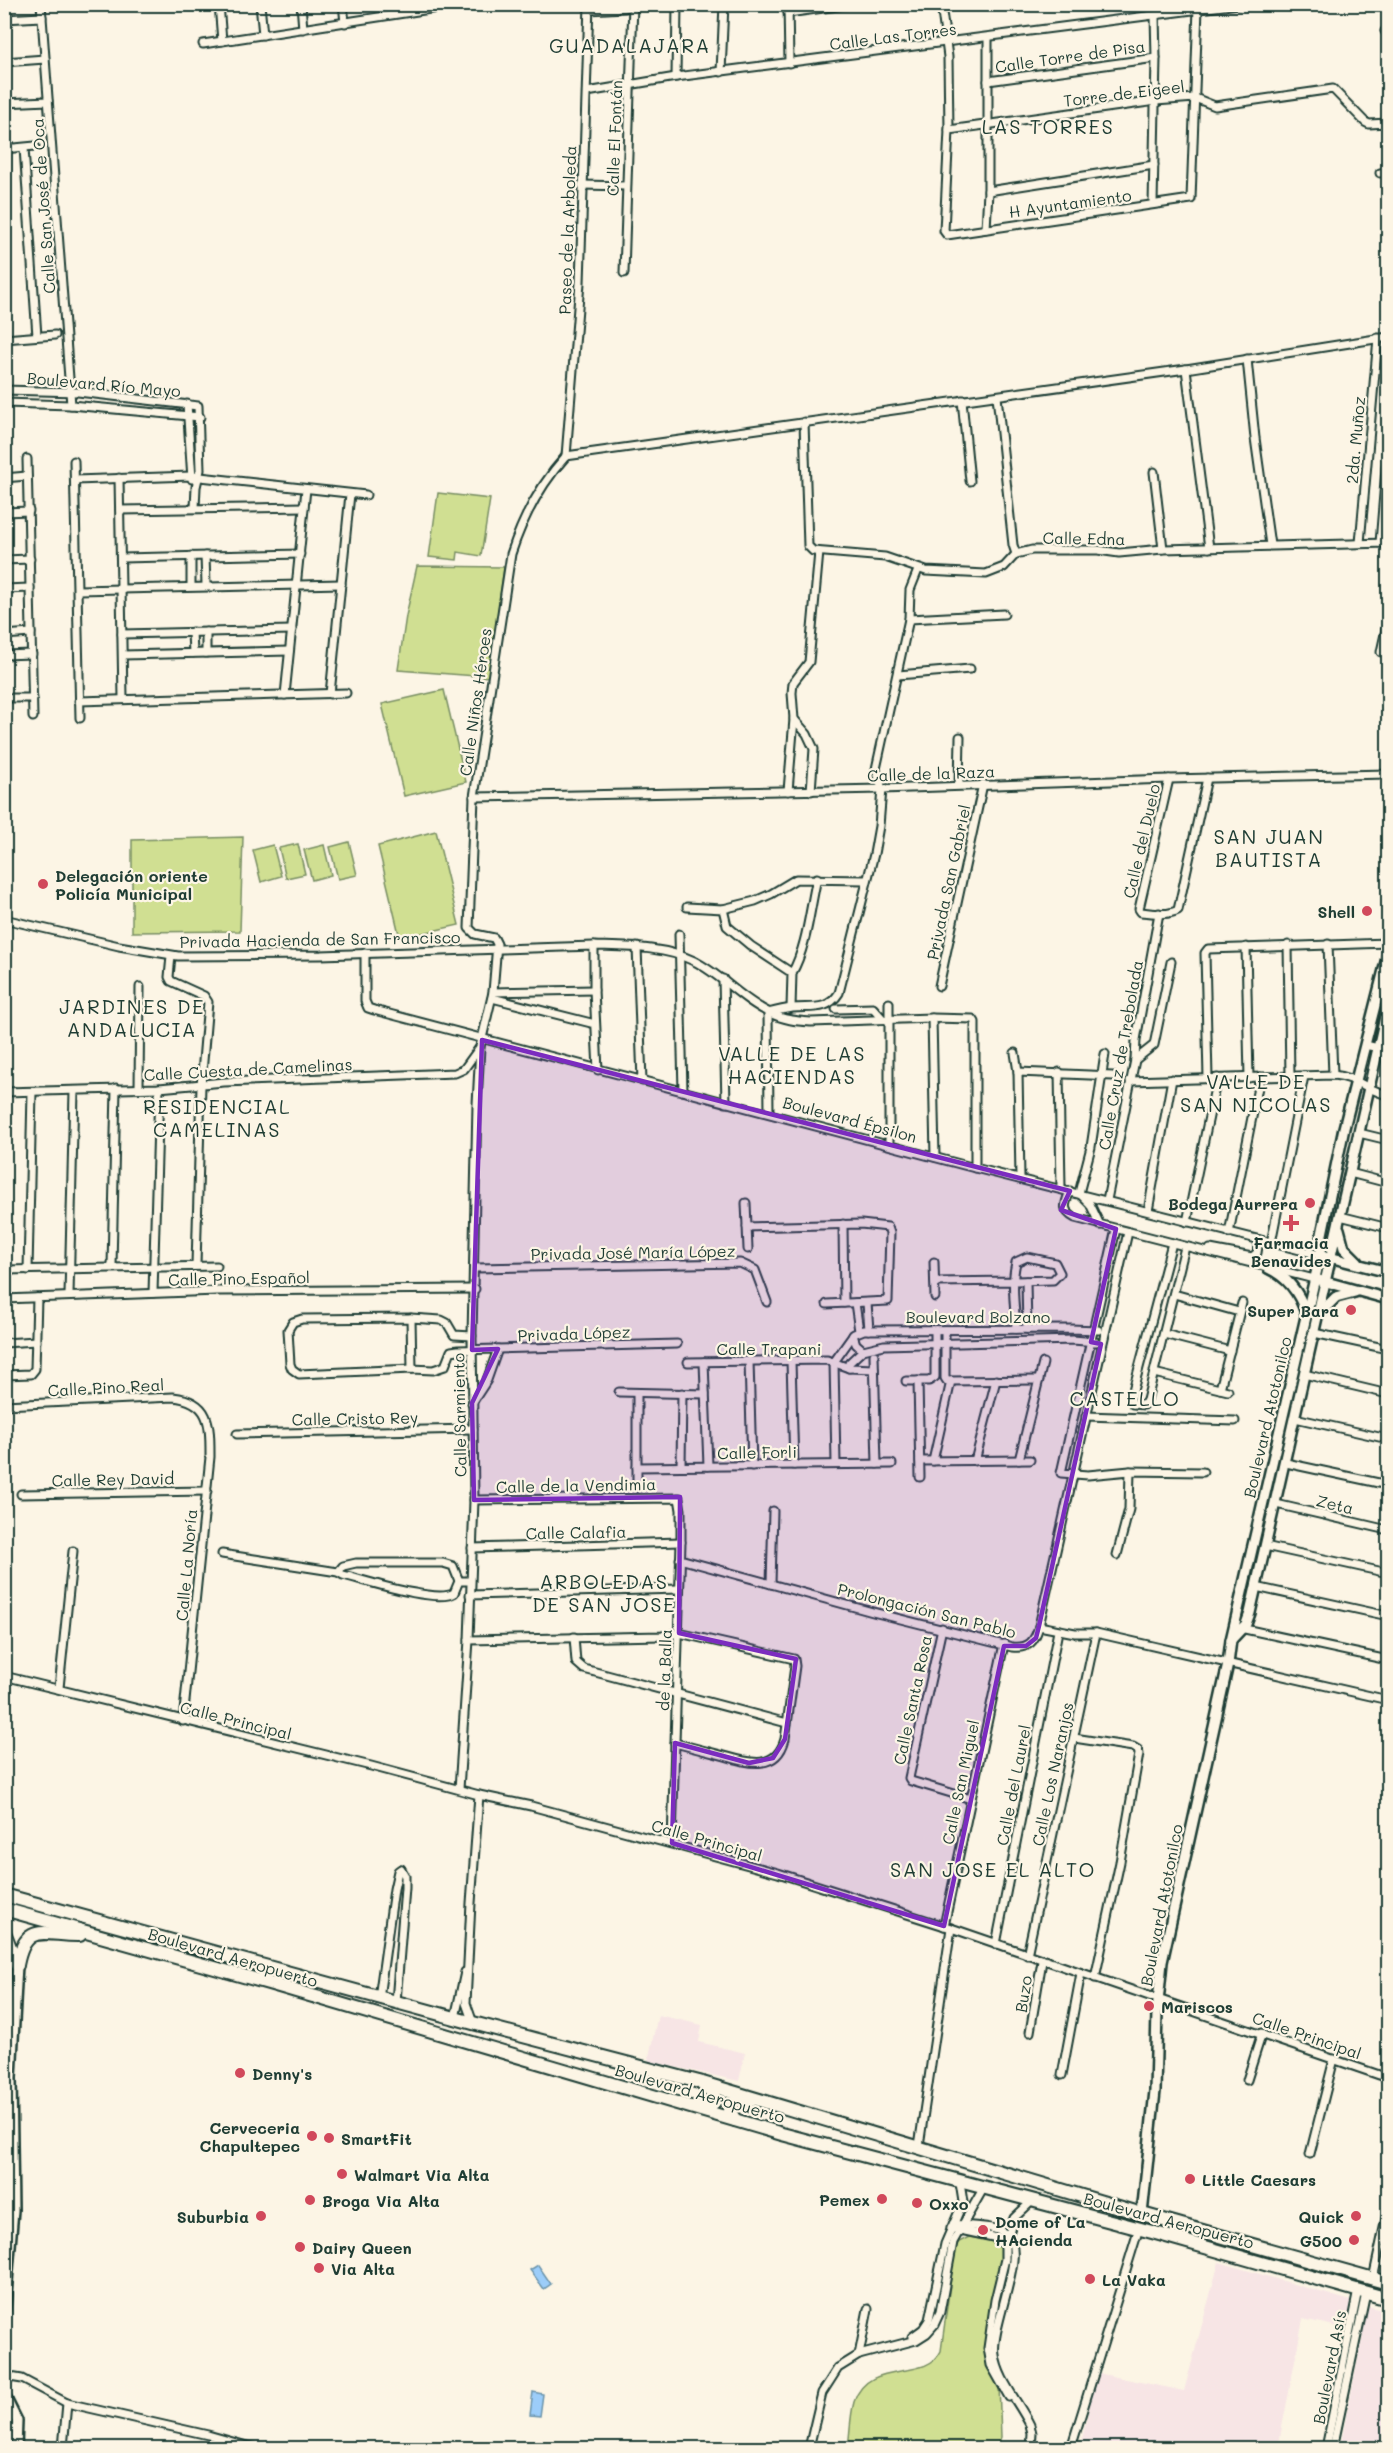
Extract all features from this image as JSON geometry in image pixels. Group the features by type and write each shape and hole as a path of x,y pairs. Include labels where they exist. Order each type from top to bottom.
{"highway":[{"name":"Boulevard Aeropuerto","path":"4,1895 379,1998 699,2082 1142,2214 1389,2283"},
{"name":"Boulevard Aeropuerto","path":"4,1909 261,1981 735,2121 1139,2229 1389,2299"},
{"path":"4,1932 17,1965"},
{"path":"17,1965 24,1942 32,1935 90,1934"},
{"path":"682,2106 706,2107 713,2104 713,2094 699,2082"},
{"path":"735,2121 730,2113 730,2104 759,2099"}],"street":[{"name":"Calle San José de Oca","path":"41,4 71,405"},
{"path":"219,4 222,41"},
{"path":"260,4 263,35"},
{"path":"301,4 303,29"},
{"path":"344,4 345,22"},
{"path":"406,4 406,13"},
{"path":"203,44 463,4"},
{"path":"589,7 625,8 639,4"},
{"path":"676,77 677,4"},
{"path":"721,72 724,4"},
{"path":"789,63 788,9 852,4"},
{"path":"941,4 946,43 949,130"},
{"name":"Calle Las Torres","path":"587,92 676,77 1239,4"},
{"name":"Calle El Fontán","path":"624,273 633,5"},
{"name":"Paseo de la Arboleda","path":"566,456 580,283 589,7"},
{"path":"1195,98 1198,8"},
{"path":"1153,204 1156,101 1155,15"},
{"path":"4,19 42,17"},
{"path":"986,229 989,126 988,38"},
{"name":"Calle Torre de Pisa","path":"988,81 1156,58"},
{"path":"4,62 45,59"},
{"name":"Torre de Eigeel","path":"949,130 1156,101 1195,98 1215,106 1333,89 1365,122 1389,123"},
{"name":"H Ayuntamiento","path":"949,130 945,235 1189,200 1192,195 1195,98"},
{"path":"4,103 48,101"},
{"path":"4,149 35,146"},
{"path":"24,148 37,336"},
{"path":"988,191 1154,165"},
{"path":"1380,173 1389,172"},
{"path":"582,185 626,186"},
{"path":"4,339 55,335"},
{"path":"566,456 1186,369 1389,337"},
{"name":"2da. Muñoz","path":"1360,543 1378,338"},
{"path":"1247,359 1269,545"},
{"path":"1186,369 1209,548"},
{"name":"Boulevard Río Mayo","path":"4,390 70,391 187,404 198,406 200,417 71,405 4,403"},
{"path":"997,396 1013,545 1016,554"},
{"path":"962,400 970,481"},
{"path":"187,404 196,487 195,508"},
{"path":"195,477 200,417"},
{"path":"788,790 794,720 791,706 793,683 809,662 819,552 813,551 808,546 804,422"},
{"path":"1384,543 1389,444"},
{"name":"Calle Niños Héroes","path":"496,949 494,938 475,934 469,928 474,797 511,554 542,485 566,456"},
{"path":"27,459 33,717"},
{"path":"74,461 80,718"},
{"path":"1154,472 1163,549"},
{"path":"4,478 27,476"},
{"path":"75,480 195,477 366,495"},
{"path":"119,478 123,698"},
{"path":"285,695 306,489"},
{"path":"330,694 350,494"},
{"path":"120,510 304,507"},
{"path":"4,512 29,511"},
{"name":"Calle Edna","path":"819,552 885,557 906,563 918,570 986,574 1004,567 1016,554 1032,550 1098,550 1119,553 1269,545 1384,543"},
{"path":"122,558 300,554"},
{"path":"191,556 191,586"},
{"path":"206,556 206,585"},
{"path":"4,560 30,560"},
{"path":"840,1020 835,1005 874,854 882,789 876,769 909,619 910,590 918,570"},
{"path":"78,590 206,585 341,584"},
{"path":"4,589 30,588"},
{"path":"909,619 1004,614"},
{"path":"1381,652 1389,620"},
{"path":"122,634 292,630"},
{"path":"192,632 193,653"},
{"path":"206,632 206,653"},
{"path":"4,635 31,633"},
{"path":"123,655 289,651"},
{"path":"4,655 32,654"},
{"path":"898,675 970,669"},
{"path":"79,701 346,693"},
{"path":"4,698 33,698"},
{"path":"794,720 812,743 811,791"},
{"path":"959,785 960,737"},
{"name":"Calle de la Raza","path":"474,797 811,791 1169,778 1389,774"},
{"name":"Calle del Duelo","path":"1159,914 1141,912 1139,909 1169,778"},
{"path":"1159,914 1178,910 1207,778"},
{"name":"Privada San Gabriel","path":"939,986 983,784"},
{"path":"791,1008 792,973 803,945 817,878"},
{"path":"687,907 723,909 763,898 796,879 866,880"},
{"path":"723,909 727,926 751,946 792,973"},
{"name":"Calle Cruz de Trebolada","path":"1107,1200 1135,1060 1136,1040 1159,914"},
{"name":"Privada Hacienda de San Francisco","path":"4,919 171,956 594,946 637,947 679,955 723,979 768,1012"},
{"path":"679,934 683,1091"},
{"path":"1208,1078 1205,953 1210,948 1389,943"},
{"path":"1328,944 1333,1075"},
{"path":"1288,945 1290,1076"},
{"path":"594,946 598,1070"},
{"path":"1246,946 1249,1078"},
{"path":"637,947 642,1081"},
{"path":"481,1043 493,995 496,949"},
{"name":"Boulevard Épsilon","path":"365,953 365,1002 368,1008 481,1043 683,1091 975,1168 1389,1272"},
{"name":"Boulevard Atotonilco","path":"1239,1628 1320,1255 1328,1199 1389,954"},
{"path":"171,956 169,977 171,981 207,999 201,1085 196,1265"},
{"path":"1135,1060 1154,1045 1171,962"},
{"path":"723,979 726,1103"},
{"path":"139,1088 140,987"},
{"path":"493,995 594,990"},
{"path":"493,995 595,1024"},
{"path":"889,1003 886,1019 889,1144"},
{"name":"Boulevard Atotonilco","path":"1142,2214 1155,2091 1158,1998 1162,1962 1172,1913 1228,1664 1231,1640 1249,1619 1389,1004"},
{"path":"768,1012 835,1005 873,1008 886,1019"},
{"path":"768,1012 791,1020 973,1019 975,1022 975,1168"},
{"path":"768,1012 769,1113"},
{"path":"932,1018 934,1157"},
{"name":"Calle Cuesta de Camelinas","path":"4,1092 159,1088 224,1082 455,1073 464,1069 481,1043"},
{"name":"Calle Sarmiento","path":"459,1789 469,1640 474,1500 472,1336 481,1043"},
{"path":"1365,1045 1389,1050"},
{"path":"1015,1053 1018,1072 1020,1178"},
{"path":"1100,1225 1090,1204 1079,1193 1089,1157 1105,1054"},
{"path":"1018,1072 1059,1072 1113,1077"},
{"path":"1059,1072 1061,1188"},
{"path":"1130,1081 1333,1075 1356,1080 1369,1090 1389,1095"},
{"path":"1271,1243 1304,1076"},
{"path":"1229,1233 1260,1077"},
{"path":"1187,1222 1217,1078"},
{"path":"1148,1211 1173,1079"},
{"path":"112,1266 116,1088"},
{"path":"153,1293 156,1266 159,1088"},
{"path":"69,1296 74,1091"},
{"path":"28,1270 32,1092"},
{"path":"1359,1133 1389,1140"},
{"path":"1350,1173 1389,1183"},
{"path":"1070,1191 1064,1206 1066,1213 1075,1218 1389,1299"},
{"path":"746,1203 748,1249"},
{"path":"1363,1265 1344,1248 1339,1220 1389,1228"},
{"path":"843,1224 844,1303"},
{"path":"747,1227 882,1224 889,1228 889,1299 885,1302 827,1304"},
{"path":"1116,1229 1061,1473 1074,1475 1203,1472"},
{"path":"1039,1626 1128,1232"},
{"path":"1189,1247 1211,1249 1249,1258 1257,1252 1259,1240"},
{"path":"1172,1243 1131,1398 1136,1405 1146,1403 1174,1294 1189,1247"},
{"path":"935,1282 1015,1281 1053,1281 1060,1270 1055,1263 1024,1257 1016,1262 1015,1281 1016,1329"},
{"path":"934,1262 935,1297"},
{"name":"Privada José María López","path":"475,1268 740,1263 755,1270 767,1302"},
{"path":"4,1270 112,1266 217,1266"},
{"path":"1268,1268 1280,1273 1292,1284 1306,1313"},
{"path":"1026,1281 1028,1329"},
{"name":"Calle Pino Español","path":"4,1299 217,1291 475,1289"},
{"path":"1316,1321 1325,1306 1336,1297 1360,1292"},
{"path":"1174,1294 1239,1312"},
{"path":"4,1375 34,1372 37,1298"},
{"path":"855,1303 856,1344 863,1350 850,1361 849,1368 874,1368"},
{"path":"867,1303 869,1330"},
{"path":"1154,1373 1224,1390 1230,1351 1242,1303"},
{"path":"411,1318 412,1369 299,1374 290,1365 288,1330 293,1322 302,1319 411,1318 441,1320 447,1323 454,1335 472,1336"},
{"name":"Boulevard Bolzano","path":"856,1333 869,1330 1016,1329 1094,1329 1104,1332"},
{"path":"906,1381 929,1381 935,1377 935,1330"},
{"path":"945,1330 945,1378 951,1381 1039,1380"},
{"path":"836,1464 834,1362 856,1333"},
{"path":"1314,1333 1389,1349"},
{"path":"1164,1334 1230,1351"},
{"name":"Boulevard Bolzano","path":"863,1350 884,1345 935,1343 1073,1340 1101,1344"},
{"path":"4,1343 36,1341"},
{"name":"Privada López","path":"412,1369 440,1369 445,1366 451,1351 677,1344"},
{"path":"472,1403 487,1380 498,1349"},
{"path":"874,1355 877,1464"},
{"name":"Calle Trapani","path":"688,1362 827,1360 849,1368"},
{"path":"749,1361 752,1466"},
{"path":"791,1361 794,1465"},
{"path":"704,1362 708,1466"},
{"path":"1019,1460 1043,1363"},
{"path":"1304,1374 1389,1394"},
{"path":"975,1461 996,1380"},
{"path":"918,1381 920,1477"},
{"path":"933,1461 951,1381"},
{"path":"619,1392 705,1394"},
{"path":"637,1393 637,1487"},
{"path":"681,1466 682,1393"},
{"name":"Calle Pino Real","path":"4,1404 173,1397 185,1398 198,1404 204,1412"},
{"name":"Calle La Noría","path":"183,1721 207,1491 210,1429 204,1412"},
{"path":"1086,1416 1235,1421"},
{"path":"1295,1418 1389,1439"},
{"name":"Calle Cristo Rey","path":"237,1434 473,1429"},
{"path":"920,1461 1030,1460"},
{"path":"1286,1463 1389,1485"},
{"name":"Calle Forli","path":"637,1467 892,1464"},
{"path":"1117,1555 1129,1509 1130,1472"},
{"name":"Calle Rey David","path":"21,1494 207,1491"},
{"name":"Calle de la Vendimia","path":"474,1500 679,1498"},
{"name":"de la Balla","path":"672,1843 681,1542 679,1498"},
{"name":"Zeta","path":"1276,1504 1389,1530"},
{"path":"771,1584 773,1511"},
{"name":"Calle Calafia","path":"472,1548 681,1542"},
{"path":"1265,1546 1389,1573"},
{"path":"58,1689 74,1551"},
{"path":"222,1554 339,1572 401,1590 443,1597 454,1593 459,1581 453,1566 443,1563 365,1562 344,1566 339,1572"},
{"name":"Prolongación San Pablo","path":"680,1559 1019,1647 1026,1646 1036,1638 1039,1626 1058,1631 1096,1633 1389,1700"},
{"path":"459,1581 470,1581"},
{"path":"1256,1587 1389,1616"},
{"path":"470,1595 679,1589"},
{"name":"Calle Santa Rosa","path":"942,1628 909,1778 911,1781 971,1798"},
{"path":"1239,1628 1389,1660"},
{"name":"Calle del Laurel","path":"996,1944 1058,1631"},
{"path":"469,1640 662,1636 679,1633 794,1659 795,1666 783,1747 773,1758 749,1763 675,1743"},
{"name":"Calle Los Naranjos","path":"1027,1955 1096,1633"},
{"path":"574,1637 576,1662 580,1668 787,1724"},
{"name":"Calle San Miguel","path":"919,2146 947,1927 971,1798 1004,1644"},
{"name":"Calle Principal","path":"4,1676 531,1806 801,1880 1262,2033 1389,2078"},
{"path":"1074,1738 1138,1750 1138,1765 1120,1862 1095,1978"},
{"path":"473,2023 466,2007 479,1795"},
{"path":"379,1998 394,1889 398,1871 401,1869 405,1876 405,1888 396,2002"},
{"path":"455,2018 469,1958"},
{"name":"Buzo","path":"1030,2032 1042,1961"},
{"path":"4,2319 13,2210 8,2080 17,1965"},
{"path":"1062,2075 1082,1973"},
{"path":"1247,2080 1262,2033"},
{"path":"1310,2154 1334,2060"},
{"path":"809,2448 818,2407 826,2385 838,2368 857,2355 908,2339 923,2329 929,2320 952,2226 963,2199 960,2183"},
{"path":"857,2355 916,2340 927,2333 938,2317 953,2242 983,2189"},
{"path":"1006,2240 1014,2218 1032,2200"},
{"path":"1373,2279 1389,2209"},
{"path":"952,2226 961,2229 990,2229 1006,2234 1006,2240 1014,2247 1015,2256 1000,2295 988,2348 995,2374 1012,2397 1026,2427 1029,2448"},
{"path":"1071,2448 1139,2229"},
{"path":"937,2281 945,2282"},
{"name":"Boulevard Asís","path":"1333,2448 1362,2291"},
{"path":"857,2355 868,2309"},
{"name":"Boulevard Asís","path":"1326,2448 1354,2330"},
{"path":"4,2376 22,2379 67,2403 236,2446 258,2448"},
{"path":"4,2395 16,2421 16,2448"},
{"path":"63,2448 67,2403"}],"highlighted area":[{"path":"482,1040 1070,1191 1061,1210 1116,1229 1091,1342 1101,1344 1039,1626 1036,1638 1026,1646 1004,1646 944,1926 672,1843 675,1743 749,1763 773,1758 785,1739 796,1659 679,1633 680,1497 474,1500 472,1403 498,1349 472,1350"}],"shaded area":[{"path":"658,2015 702,2025 699,2042 745,2053 739,2081 648,2061"},
{"path":"1219,2262 1388,2312 1388,2448 1340,2448 1363,2335 1303,2319 1278,2448 1080,2448 1097,2373 1184,2391"}],"green space":[{"path":"4,489 11,489 12,508 5,509"},
{"path":"438,493 490,499 481,556 458,552 457,560 429,557"},
{"path":"417,566 504,567 489,677 398,670 406,616"},
{"path":"444,690 466,782 404,796 382,704"},
{"path":"436,831 459,925 400,938 378,846"},
{"path":"243,837 240,931 132,932 132,840"},
{"path":"349,842 357,875 338,879 330,847"},
{"path":"298,844 305,874 286,878 279,848"},
{"path":"273,845 281,876 261,882 253,850"},
{"path":"324,845 331,875 312,880 304,850"},
{"path":"969,2237 999,2242 1004,2254 985,2341 988,2369 999,2385 1001,2437 997,2448 848,2448 854,2402 861,2388 871,2380 884,2375 923,2366 934,2361 941,2351 955,2248 959,2242"}],"water":[{"path":"538,2265 551,2284 544,2289 530,2270"},
{"path":"533,2392 543,2394 540,2416 530,2415"}],"place":[{"name":"Delegación oriente Policía Municipal","path":"43,884"},
{"name":"Shell","path":"1367,911"},
{"name":"Bodega Aurrera","path":"1310,1203"},
{"name":"Farmacia Benavides","path":"1291,1223"},
{"name":"Super Bara","path":"1351,1310"},
{"name":"Mariscos","path":"1149,2006"},
{"name":"Denny's","path":"240,2073"},
{"name":"Cerveceria Chapultepec","path":"312,2136"},
{"name":"SmartFit","path":"329,2138"},
{"name":"Walmart Via Alta","path":"342,2174"},
{"name":"Little Caesars","path":"1190,2179"},
{"name":"Pemex","path":"882,2199"},
{"name":"Broga Via Alta","path":"310,2200"},
{"name":"Oxxo","path":"917,2203"},
{"name":"Suburbia","path":"261,2216"},
{"name":"Quick","path":"1356,2216"},
{"name":"Dome of La HAcienda","path":"983,2230"},
{"name":"G500","path":"1354,2240"},
{"name":"Dairy Queen","path":"300,2247"},
{"name":"Via Alta","path":"319,2268"},
{"name":"La Vaka","path":"1090,2279"}],"district":[{"name":"GUADALAJARA","path":"630,45"},
{"name":"LAS TORRES","path":"1048,126"},
{"name":"SAN JUAN BAUTISTA","path":"1269,848"},
{"name":"JARDINES DE ANDALUCIA","path":"132,1018"},
{"name":"VALLE DE LAS HACIENDAS","path":"792,1064"},
{"name":"VALLE DE SAN NICOLAS","path":"1256,1092"},
{"name":"RESIDENCIAL CAMELINAS","path":"217,1118"},
{"name":"CASTELLO","path":"1125,1398"},
{"name":"ARBOLEDAS DE SAN JOSE","path":"604,1592"},
{"name":"SAN JOSE EL ALTO","path":"993,1869"}]}
